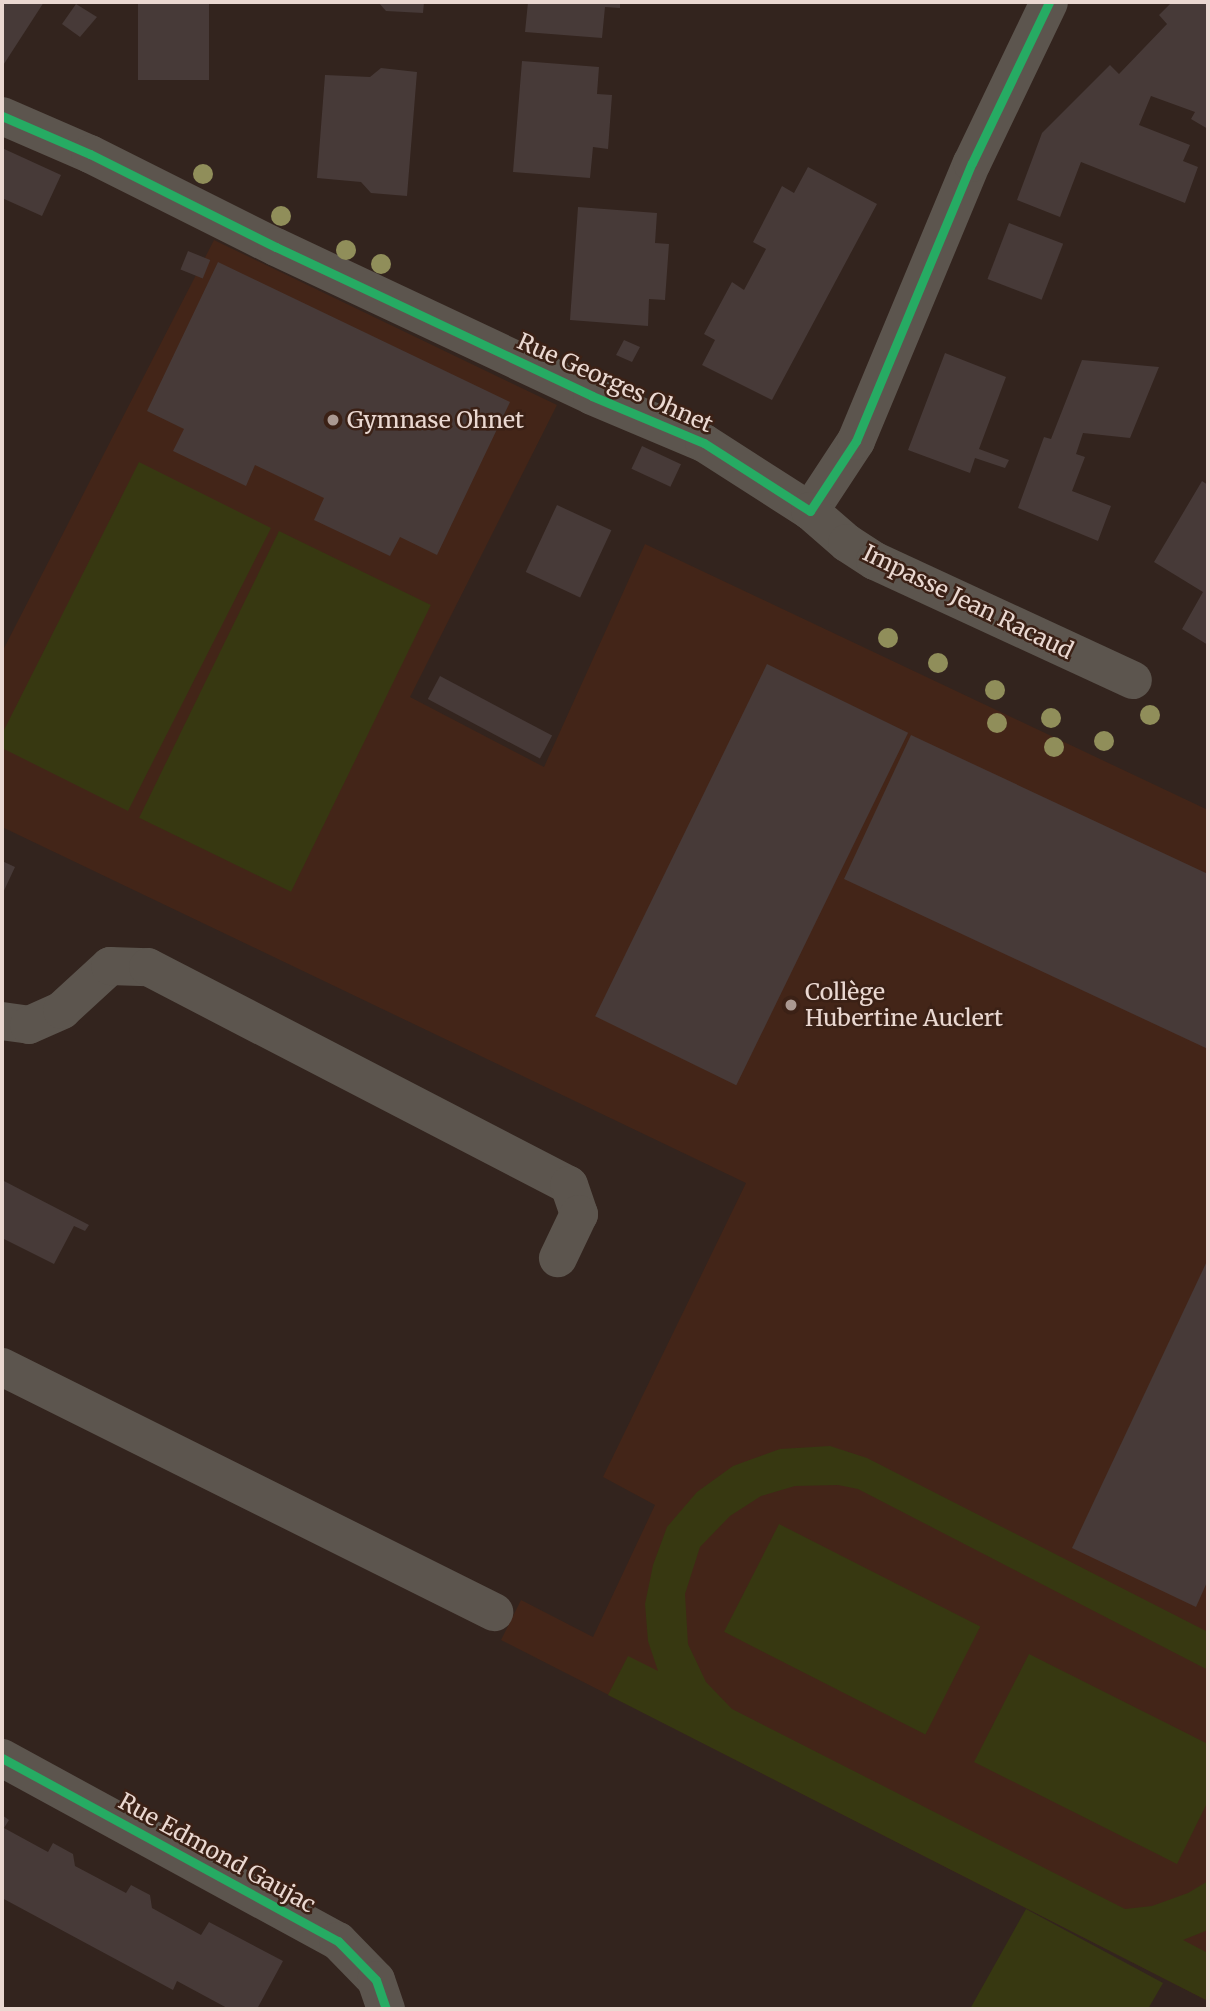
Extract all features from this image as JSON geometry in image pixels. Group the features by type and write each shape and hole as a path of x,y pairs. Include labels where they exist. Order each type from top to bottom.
{"street":[{"path":"810,511 856,442 972,163 1049,2"},
{"name":"Rue Georges Ohnet","path":"2,116 90,154 276,247 592,396 704,443 810,511"},
{"name":"Impasse Jean Racaud","path":"810,511 847,543 875,561 1133,680"},
{"path":"2,1021 29,1025 62,1010 110,966 148,967 569,1185 579,1214 558,1258"},
{"path":"2,1367 494,1612"},
{"name":"Rue Edmond Gaujac","path":"2,1758 338,1941 376,1980 386,2009"}],"shaded area":[{"name":"Collège Hubertine Auclert","path":"214,240 557,405 410,697 544,767 645,544 1208,810 1208,2001 501,1640 521,1600 593,1637 655,1505 603,1477 746,1183 2,827 2,652"},
{"path":"139,462 271,528 128,811 2,748 2,734"},
{"path":"279,531 431,605 291,892 139,818"},
{"path":"830,1446 867,1458 1208,1632 1208,1670 858,1489 838,1485 795,1486 761,1496 730,1516 700,1547 685,1594 688,1644 706,1682 732,1709 1125,1909 1152,1906 1188,1893 1208,1881 1208,1930 1183,1940 1208,1953 1208,2001 608,1695 628,1656 658,1671 648,1641 645,1604 653,1565 667,1527 697,1492 733,1466 780,1449"},
{"path":"779,1524 980,1627 925,1734 724,1632"},
{"path":"1029,1654 1208,1744 1208,1801 1177,1864 974,1762"},
{"path":"1026,1909 1163,1983 1148,2009 970,2009"}],"building":[{"path":"2,2 44,2 2,67"},
{"path":"138,2 209,2 209,80 138,80"},
{"path":"378,2 424,2 423,13 386,11"},
{"path":"528,2 620,2 620,8 605,7 602,38 525,32"},
{"path":"1172,2 1208,2 1208,129 1191,119 1195,112 1151,96 1139,125 1190,145 1183,161 1198,167 1185,203 1081,162 1060,217 1017,200 1042,133 1110,65 1119,74 1167,24 1159,15"},
{"path":"76,4 97,17 80,37 62,24"},
{"path":"522,61 599,67 597,94 612,95 608,149 593,147 590,178 513,172"},
{"path":"381,68 417,72 407,196 371,193 361,182 317,178 325,75 370,77"},
{"path":"2,148 61,175 42,216 2,198"},
{"path":"808,167 877,204 772,400 702,365 715,340 704,334 732,282 744,290 766,249 753,242 782,186 794,193"},
{"path":"578,207 657,213 655,243 669,244 665,300 649,299 648,326 570,320"},
{"path":"1009,223 1063,244 1042,300 987,279"},
{"path":"188,251 210,260 203,279 181,270"},
{"name":"Gymnase Ohnet","path":"218,262 510,402 437,555 400,537 390,556 314,520 324,498 255,465 246,486 173,451 184,429 147,411"},
{"path":"624,340 640,347 632,362 616,355"},
{"path":"945,353 1006,377 979,449 1009,460 1005,468 975,458 970,473 908,450"},
{"path":"1082,360 1159,367 1130,438 1083,433 1076,454 1085,457 1072,491 1111,506 1098,541 1018,508 1044,437 1051,439"},
{"path":"642,446 681,464 670,487 631,469"},
{"path":"1202,481 1208,485 1208,645 1182,629 1203,592 1154,562"},
{"path":"557,505 611,530 580,597 526,572"},
{"path":"767,664 908,733 736,1085 595,1016"},
{"path":"440,676 552,736 540,759 428,699"},
{"path":"911,735 1208,874 1208,1049 844,879"},
{"path":"2,861 15,867 2,895"},
{"path":"2,1180 89,1225 85,1231 74,1226 54,1264 2,1238"},
{"path":"1208,1259 1208,1580 1196,1607 1072,1548"},
{"path":"2,1815 9,1820 4,1828 48,1852 53,1843 73,1854 75,1866 126,1893 131,1885 150,1895 152,1908 201,1935 209,1922 283,1961 257,2009 229,2009 177,1981 173,1990 2,1898"}],"cycle path":[{"path":"2,116 90,154 276,247 592,396 704,443 810,511 856,441 972,163 1049,2"},
{"path":"2,1758 338,1941 376,1980 386,2009"}],"place":[{"name":"Gymnase Ohnet","path":"333,420"},
{"name":"Collège Hubertine Auclert","path":"791,1005"}]}
